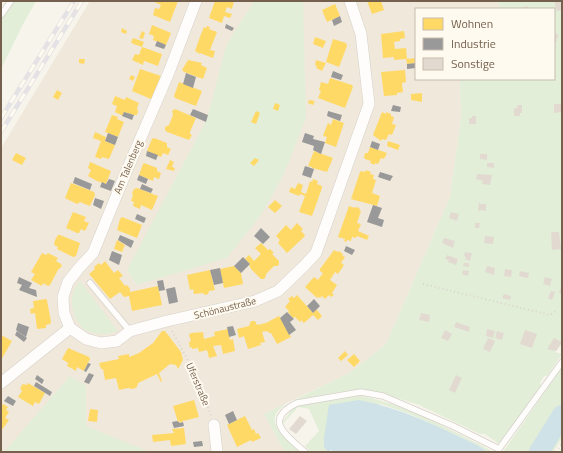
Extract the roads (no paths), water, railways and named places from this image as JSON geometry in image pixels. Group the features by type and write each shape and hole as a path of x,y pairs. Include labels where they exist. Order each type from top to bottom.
{"street":[{"name":"Am Talenberg","path":"70,328 64,314 63,298 68,282 94,253 196,1"},
{"name":"Schönaustraße","path":"70,328 86,339 101,344 117,341 130,331 255,301 278,291 316,253 369,104 361,34 350,1"},
{"path":"1,383 70,328"},
{"path":"214,425 217,452"}],"lane":[{"path":"1,15 11,1"},
{"path":"90,283 130,331"},
{"path":"305,452 283,433 279,424 279,418 288,407 297,403 361,392 383,396 453,426 499,449 562,362"}],"waterway":[{"path":"539,452 562,415"}],"railway":[{"path":"1,118 74,1"},
{"path":"1,132 82,1"}]}
